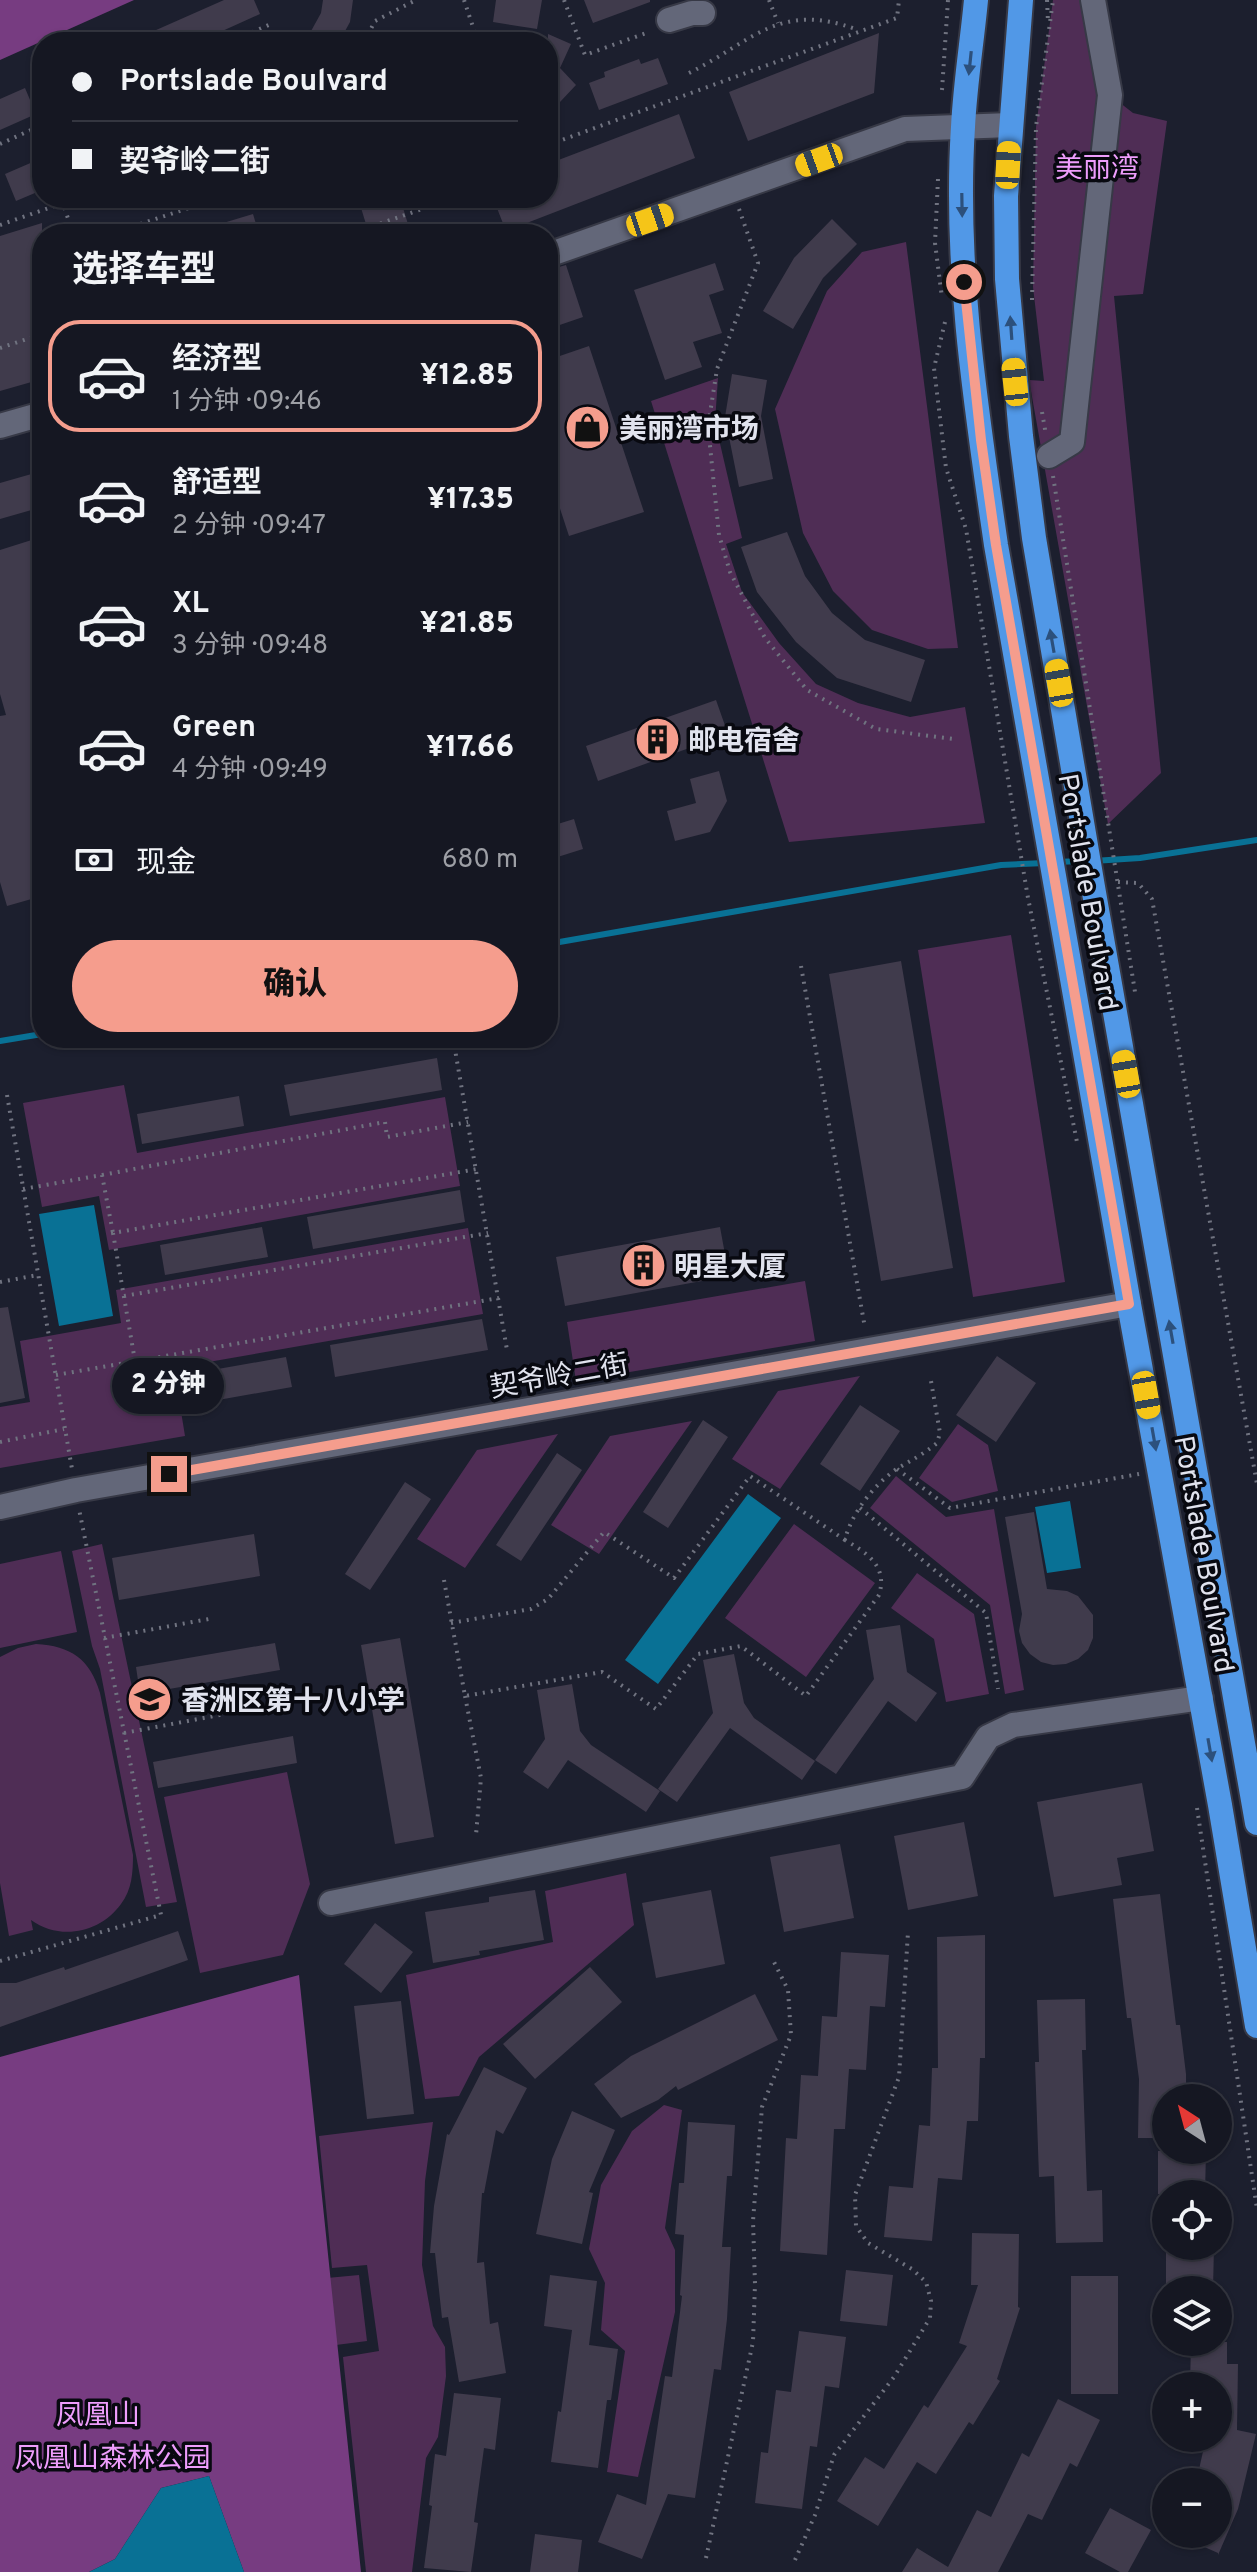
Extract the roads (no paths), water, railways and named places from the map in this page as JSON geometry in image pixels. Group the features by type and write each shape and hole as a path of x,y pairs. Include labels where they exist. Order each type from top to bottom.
{"highway":[{"name":"Portslade Boulvard","path":"976,0 963,127 964,282 981,440 996,545 1257,2026"},
{"name":"Portslade Boulvard","path":"1021,0 1006,196 1007,279 1015,382 1034,538 1096,826 1093,887 1257,1823"}],"street":[{"path":"1049,456 1072,442 1110,95 1093,0"},
{"path":"659,26 692,13 703,13"},
{"path":"558,252 905,129 1010,125"},
{"path":"0,426 32,417"},
{"name":"契爷岭二街","path":"0,1507 76,1490 1129,1304"},
{"path":"331,1903 962,1777 988,1737 1013,1725 1201,1698"}],"water":[{"path":"94,1205 113,1316 59,1326 39,1214"},
{"path":"748,1494 781,1518 658,1684 625,1660"},
{"path":"1070,1501 1081,1568 1047,1573 1035,1507"},
{"path":"209,2476 244,2572 89,2572 115,2559 161,2488"}],"waterway":[{"path":"1093,861 1140,858 1257,840"},
{"path":"1057,862 1081,861"},
{"path":"558,942 1001,865 1045,863"},
{"path":"0,1041 32,1036"}],"place":[{"name":"美丽湾市场","path":"588,428"},
{"name":"邮电宿舍","path":"657,740"},
{"name":"明星大厦","path":"643,1266"},
{"name":"香洲区第十八小学","path":"150,1700"}],"park label":[{"name":"美丽湾","path":"1097,167"},
{"name":"凤凰山","path":"98,2414"},
{"name":"凤凰山森林公园","path":"113,2457"}]}
